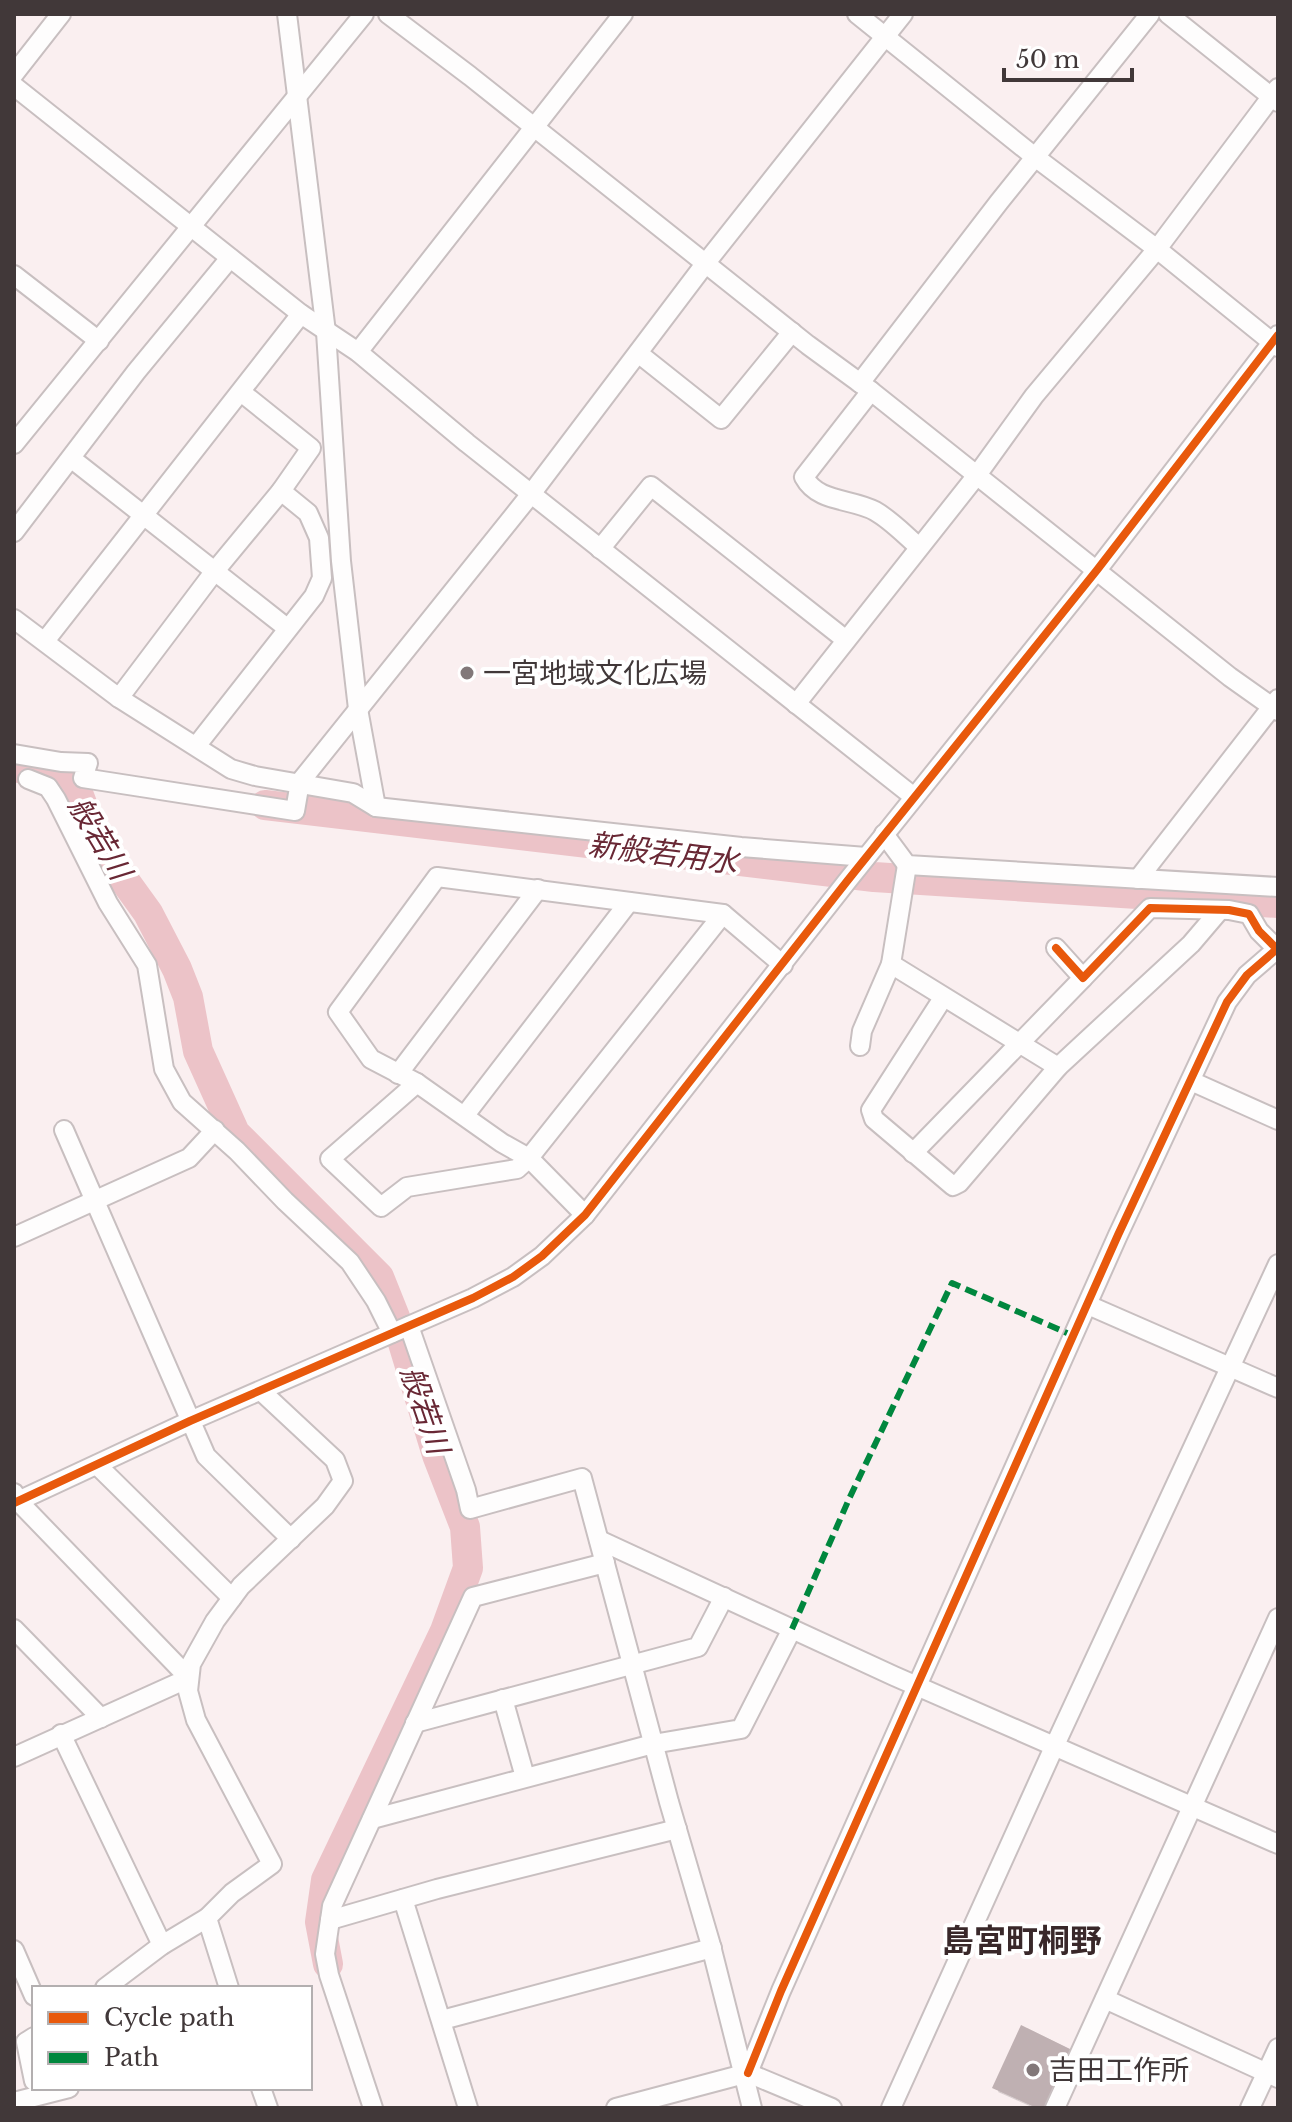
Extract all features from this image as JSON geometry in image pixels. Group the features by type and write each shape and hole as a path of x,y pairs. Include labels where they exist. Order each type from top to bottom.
{"street":[{"path":"14,74 61,14"},
{"path":"287,14 326,332 341,561 358,709 376,807"},
{"path":"14,444 364,14"},
{"path":"388,14 866,387 1230,677 1276,706 1138,879"},
{"path":"358,352 623,14"},
{"path":"189,1678 15,1499 513,1277 542,1256 585,1215 1276,341 1035,157 857,14"},
{"path":"14,754 88,763 83,778 295,811 300,782 531,494 705,264 903,14"},
{"path":"919,547 876,512 854,502 822,495 809,486 804,477 866,387 1035,157 1150,14"},
{"path":"796,704 977,475 1034,396 1157,249 1276,95 1168,14"},
{"path":"14,86 301,314 358,352 531,494 914,797"},
{"path":"14,532 136,372 230,258"},
{"path":"14,275 99,341"},
{"path":"45,641 301,314"},
{"path":"638,353 721,419 792,332"},
{"path":"119,698 311,448 241,392"},
{"path":"72,459 287,628"},
{"path":"600,549 651,486 846,640"},
{"path":"197,745 314,596 322,578 315,526 308,513 281,491"},
{"path":"14,619 119,698 231,769 255,776 353,793 376,807 863,861"},
{"path":"28,779 48,787 56,799 108,903 147,965 164,1069 182,1102 215,1130 350,1262 376,1301 400,1329 466,1490 470,1509 582,1478 653,1744 712,1948 752,2108"},
{"path":"860,1046 862,1031 891,964 907,865 884,834"},
{"path":"907,865 1278,887"},
{"path":"585,1215 529,1158 502,1143 417,1083 371,1059 338,1012 437,877 723,914 783,965"},
{"path":"398,1074 538,889"},
{"path":"465,1115 629,902"},
{"path":"745,2074 1088,1305 1227,1002 1247,975 1278,949 1259,931 1249,914 1150,908 913,1153"},
{"path":"943,998 871,1110 874,1119 953,1186 959,1183 1058,1067 1191,944 1220,910"},
{"path":"417,1083 330,1159 381,1207 407,1187 517,1169 529,1158 723,914"},
{"path":"1056,948 1083,978"},
{"path":"891,964 1058,1067"},
{"path":"1191,1081 1278,1120"},
{"path":"64,1130 206,1456 291,1539"},
{"path":"14,1237 189,1158 215,1130"},
{"path":"891,2108 1278,1264"},
{"path":"1088,1305 1278,1388"},
{"path":"108,1986 162,1945 207,1918 232,1893 272,1864 196,1720 188,1691 191,1664 215,1621 241,1586 325,1506 343,1481 335,1460 261,1391"},
{"path":"97,1465 232,1598"},
{"path":"599,1540 918,1686 1278,1844"},
{"path":"373,2108 329,1975 325,1954 332,1906 473,1597 605,1563"},
{"path":"415,1723 698,1647 724,1597"},
{"path":"1055,2108 1278,1618"},
{"path":"14,1629 101,1718"},
{"path":"372,1819 653,1744 741,1729 792,1629"},
{"path":"14,1757 189,1678"},
{"path":"503,1699 525,1777"},
{"path":"61,1734 162,1945"},
{"path":"330,1920 677,1829"},
{"path":"403,1899 468,2108"},
{"path":"207,1918 228,1986"},
{"path":"442,2020 712,1948"},
{"path":"14,1950 32,1991"},
{"path":"1105,1999 1272,2075"},
{"path":"25,2042 32,2074"},
{"path":"1250,2108 1272,2075 1278,2048"},
{"path":"616,2108 745,2074 832,2108"},
{"path":"14,2102 36,2093 56,2090"}],"building":[{"name":"吉田工作所","path":"1021,2025 1074,2051 1048,2108 1037,2108 992,2088"}],"waterway":[{"name":"般若川","path":"14,767 67,777"},
{"name":"般若川","path":"50,773 78,793 96,841 148,913 177,969 188,997 198,1051 235,1133 379,1277 395,1317 437,1455 465,1527 468,1568 445,1631 326,1880 320,1922 328,1964"},
{"name":"新般若用水","path":"265,805 874,877 1278,903"}],"marked path":[{"path":"792,1629 849,1499 952,1283 1074,1336"}],"cycle path":[{"path":"14,1503 190,1421 473,1298 513,1277 542,1256 585,1215 1097,570 1278,335"},
{"path":"748,2073 781,1991 1118,1235 1227,1002 1247,975 1277,949 1259,931 1249,914 1229,910 1150,908 1083,978 1056,948"}],"place":[{"name":"一宮地域文化広場","path":"467,673"},
{"name":"吉田工作所","path":"1033,2070"}],"district":[{"name":"島宮町桐野","path":"1022,1941"}]}
